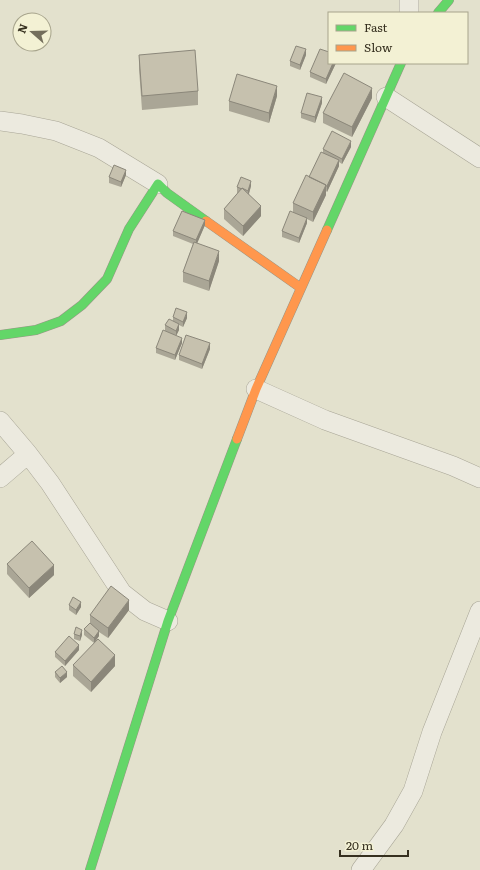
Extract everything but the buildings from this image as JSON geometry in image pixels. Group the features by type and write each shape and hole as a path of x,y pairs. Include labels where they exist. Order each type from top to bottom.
{"street":[{"path":"409,0 409,12"},
{"path":"439,12 449,0"},
{"path":"90,870 168,621 256,389 401,64"},
{"path":"386,97 480,158"},
{"path":"0,121 56,131 99,148 158,184 167,193 301,288"},
{"path":"0,335 42,328 61,321 82,305 107,279 129,229 158,184"},
{"path":"256,389 326,420 453,466 480,478"},
{"path":"0,420 28,454 122,593 145,611 168,621"},
{"path":"0,478 28,454"},
{"path":"361,870 394,825 413,791 432,732 480,611"}],"traffic: fast":[{"path":"439,12 449,0"},
{"path":"327,230 401,64"},
{"path":"0,335 36,330 61,321 82,305 107,279 129,229 158,184 167,193 206,221"},
{"path":"90,870 168,621 237,439"}],"traffic: slow":[{"path":"206,221 301,288"},
{"path":"237,439 256,389 327,230"}]}
